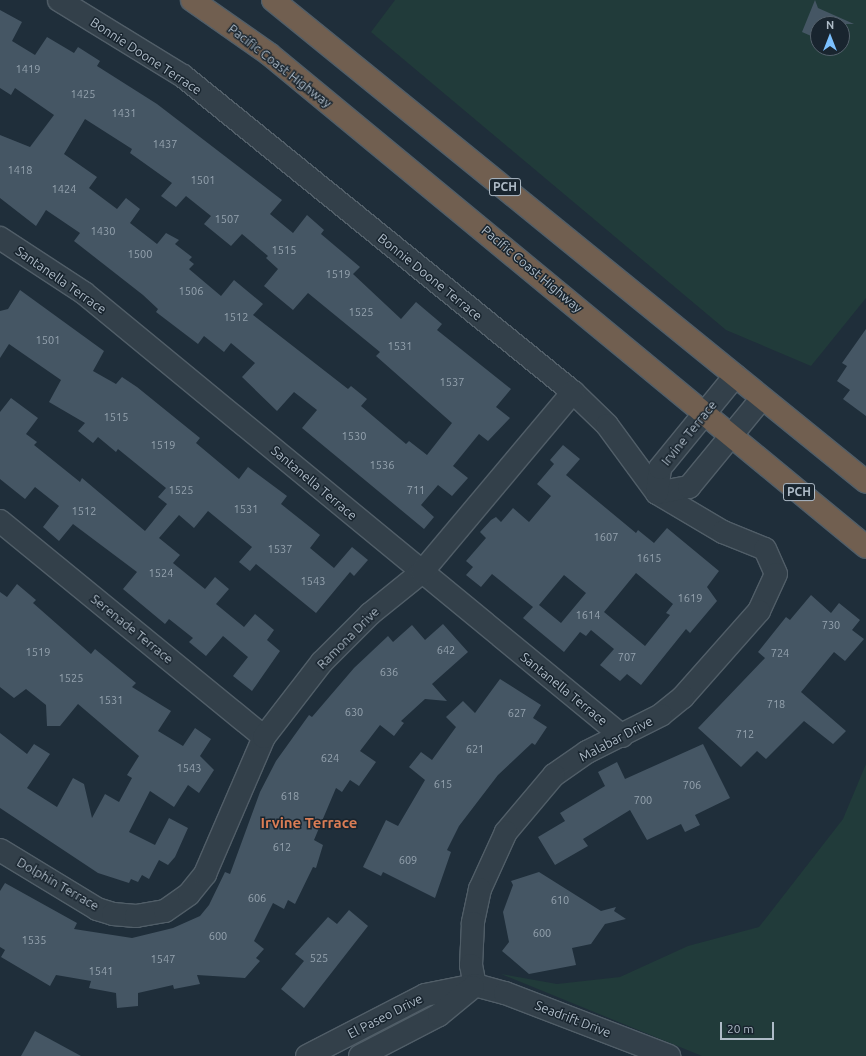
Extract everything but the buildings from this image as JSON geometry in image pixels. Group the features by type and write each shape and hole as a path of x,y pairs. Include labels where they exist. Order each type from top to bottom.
{"highway":[{"name":"Pacific Coast Highway","path":"192,0 269,54 456,206 703,415 866,546"},
{"name":"PCH","path":"273,0 866,482"}],"street":[{"name":"Bonnie Doone Terrace","path":"59,0 183,76 573,392 607,425 657,492 724,532 765,549 776,574"},
{"name":"Santanella Terrace","path":"0,238 84,293 622,736"},
{"name":"Irvine Terrace","path":"657,492 660,468 735,376"},
{"name":"Ramona Drive","path":"165,911 190,894 205,874 264,737 322,662 370,614 422,572 573,392"},
{"path":"657,492 689,487 732,437 762,398"},
{"name":"Serenade Terrace","path":"0,521 264,737"},
{"name":"Malabar Drive","path":"475,985 470,948 474,916 490,862 506,832 528,802 554,775 587,752 622,736 661,715 682,697 759,611 776,574"},
{"name":"Dolphin Terrace","path":"0,850 97,909 136,916 165,911"},
{"name":"El Paseo Drive","path":"307,1056 425,995 475,985"},
{"name":"El Paseo Drive","path":"360,1056 439,1015 475,985"},
{"name":"Seadrift Drive","path":"475,985 505,993 669,1056"}],"green space":[{"path":"395,0 866,0 866,298 811,366 726,330 371,32"},
{"path":"866,764 866,1056 702,1056 501,974 557,984 620,977 688,946 759,927 843,819"}],"district":[{"name":"Irvine Terrace","path":"309,823"}]}
